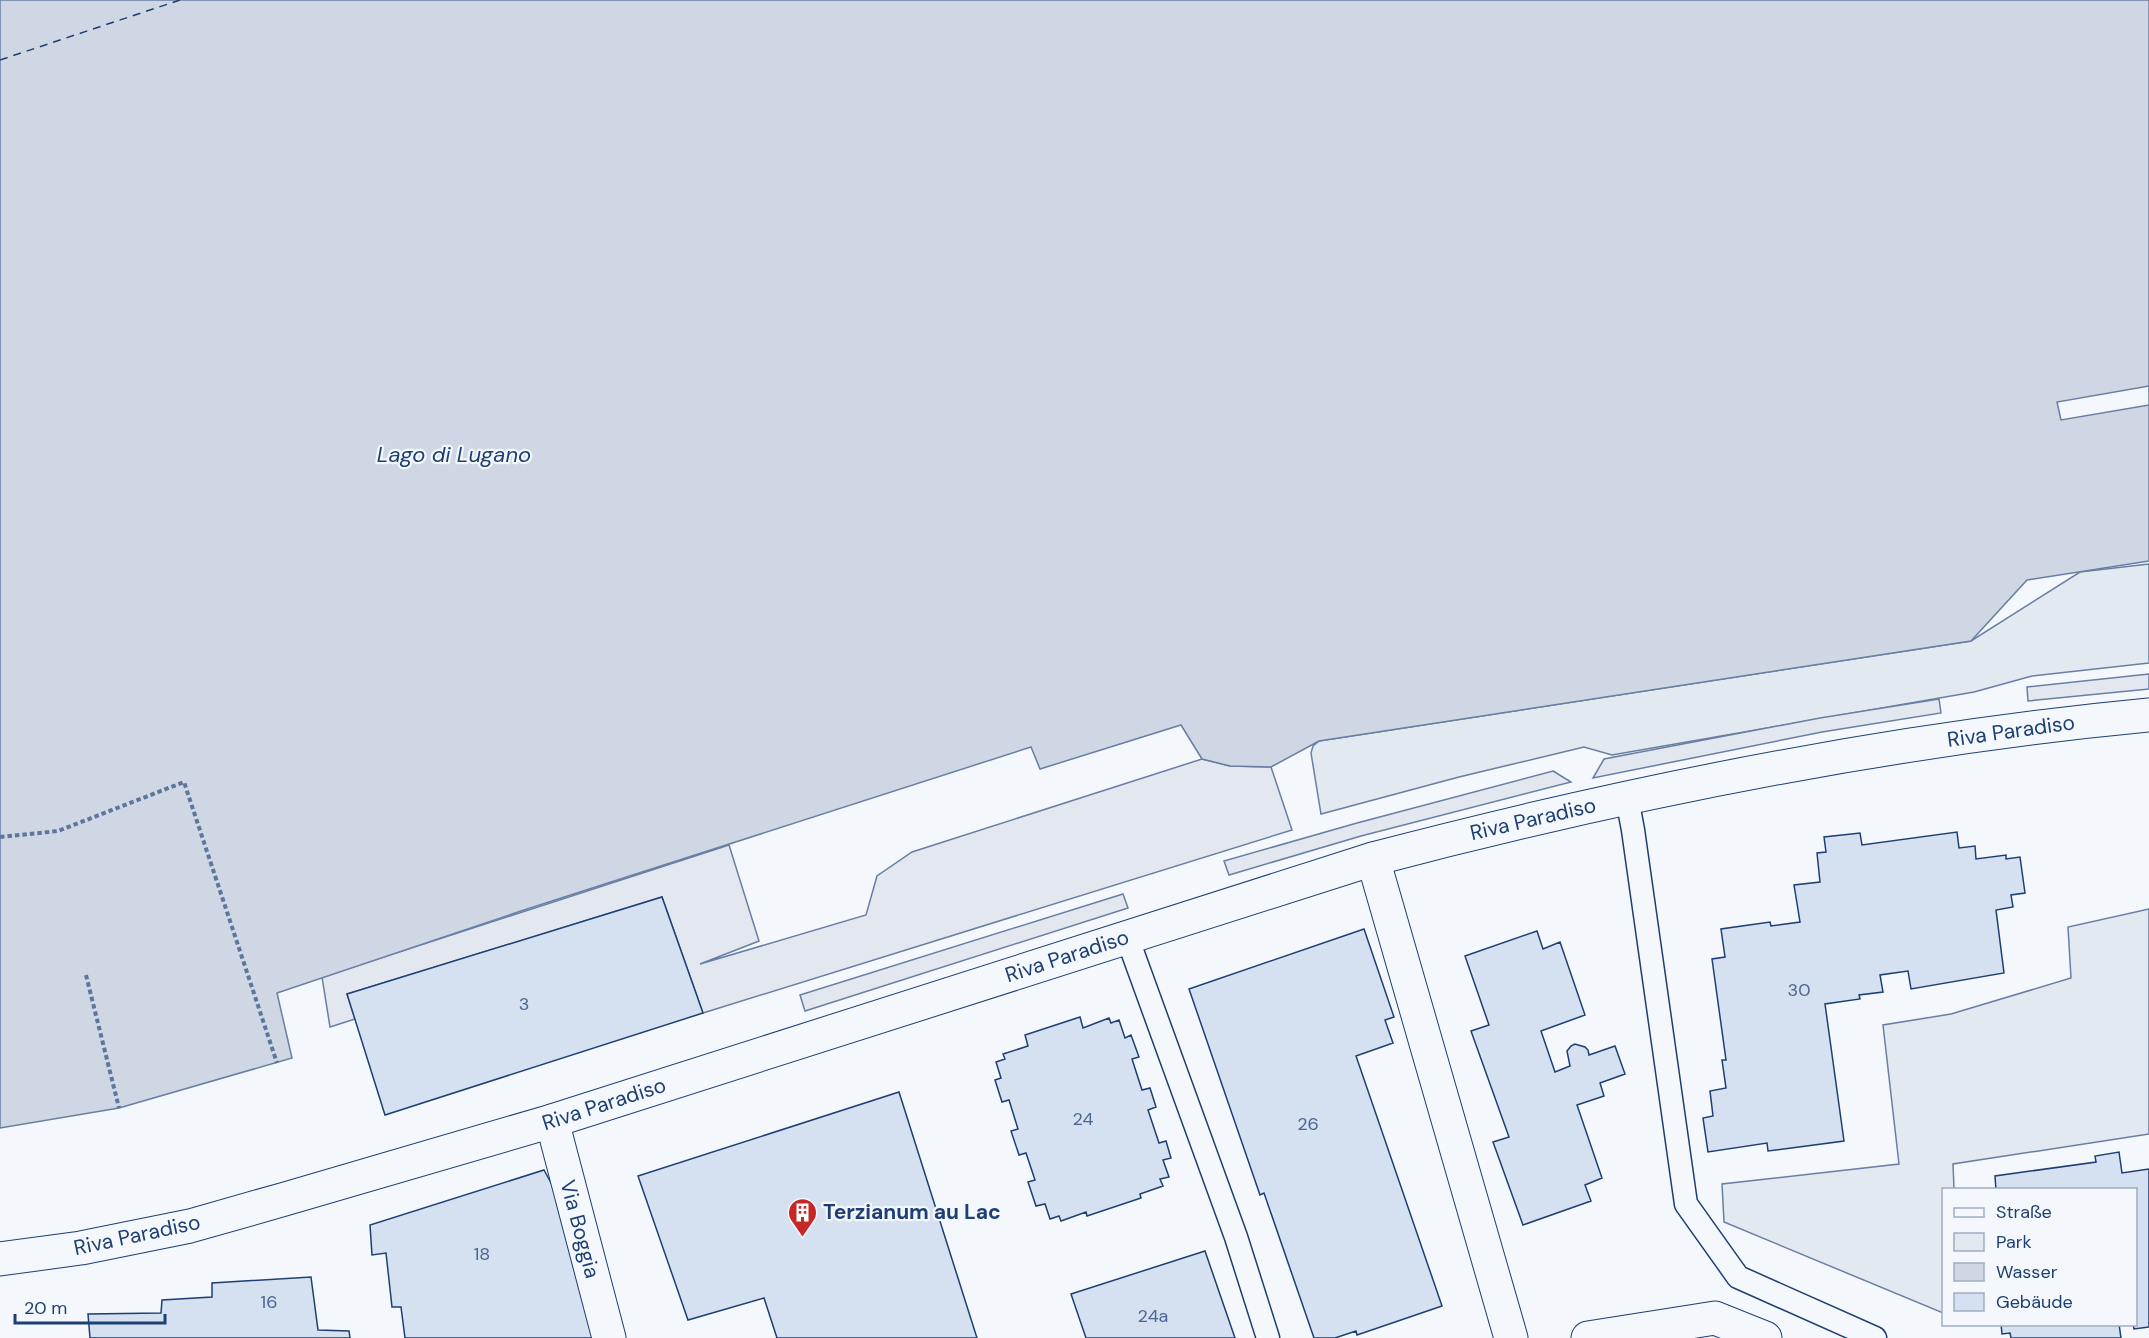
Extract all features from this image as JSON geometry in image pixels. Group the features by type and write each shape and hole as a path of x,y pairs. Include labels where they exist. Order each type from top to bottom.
{"main road":[{"name":"Riva Paradiso","path":"0,1259 81,1248 190,1226 552,1121 1373,859 1500,826 1762,769 1896,746 2149,714"},
{"path":"1373,859 1511,1338"},
{"name":"Via Boggia","path":"552,1121 609,1338"},
{"path":"1588,1338 1716,1318 1765,1338"}],"lane":[{"path":"1627,798 1686,1204 1738,1277 1875,1338"},
{"path":"1127,936 1236,1237 1268,1338"}],"path":[{"path":"0,837 58,831 184,782 277,1063"},
{"path":"86,975 119,1108"}],"green space":[{"path":"2149,564 2149,663 2032,676 1974,692 1612,755 1584,747 1321,814 1311,753 1313,746 1319,741 1971,641 2080,572"},
{"path":"2149,909 2149,1134 1953,1164 1954,1188 1942,1188 1942,1313 1724,1222 1722,1184 1899,1164 1883,1025 1951,1014 2071,978 2068,927"}],"shaded area":[{"path":"2149,674 2149,689 2028,701 2027,687"},
{"path":"1939,699 1941,713 1822,732 1593,778 1604,759 1820,718"},
{"path":"1202,759 1230,766 1271,767 1292,830 703,1013 662,897 347,994 355,1019 330,1027 322,977 729,845 759,941 700,964 866,915 877,876 912,852"},
{"path":"1553,771 1571,782 1361,836 1229,875 1224,861 1357,823"},
{"path":"1123,894 1128,908 805,1011 800,995"}],"water":[{"name":"Lago di Lugano","path":"0,0 2149,0 2149,561 2027,580 1971,641 1319,741 1271,767 1230,766 1202,759 1181,725 1040,769 1031,747 524,910 277,993 292,1058 119,1108 0,1128"}],"pier":[{"path":"2149,386 2149,405 2061,420 2057,402"}],"building":[{"path":"1957,832 1959,848 1975,846 1976,859 2006,855 2006,859 2020,857 2025,893 2011,895 2013,907 1996,910 2004,973 1911,989 1908,971 1880,975 1883,992 1859,995 1860,999 1825,1004 1844,1141 1768,1151 1767,1143 1708,1152 1703,1118 1713,1116 1710,1091 1726,1088 1722,1060 1726,1060 1712,959 1725,957 1721,929 1770,922 1771,926 1800,922 1794,885 1820,882 1817,853 1826,852 1824,837 1860,833 1862,845"},
{"path":"662,897 703,1013 385,1115 347,994"},
{"path":"1364,929 1394,1017 1385,1020 1393,1043 1356,1056 1442,1306 1357,1335 1356,1331 1335,1338 1314,1338 1264,1193 1260,1195 1189,989"},
{"path":"1537,931 1543,949 1560,942 1585,1015 1541,1031 1555,1072 1570,1066 1567,1051 1575,1044 1585,1047 1589,1055 1615,1046 1625,1074 1600,1083 1604,1096 1577,1105 1602,1178 1585,1185 1591,1201 1523,1225 1493,1142 1509,1137 1471,1031 1489,1025 1465,956"},
{"path":"1080,1017 1083,1028 1109,1018 1111,1023 1119,1020 1125,1038 1131,1035 1139,1057 1132,1059 1142,1090 1150,1088 1156,1107 1148,1110 1159,1143 1166,1141 1171,1158 1163,1160 1169,1177 1160,1179 1163,1186 1140,1194 1141,1198 1087,1216 1086,1212 1061,1221 1059,1216 1050,1219 1045,1204 1036,1206 1028,1182 1035,1180 1026,1153 1019,1155 1011,1131 1018,1129 1009,1100 1002,1102 995,1080 1001,1078 996,1062 1005,1059 1003,1054 1028,1046 1025,1035"},
{"name":"Terzianum au Lac","path":"899,1092 977,1338 777,1338 764,1298 688,1320 638,1176"},
{"path":"2119,1152 2122,1173 2149,1169 2149,1327 2134,1329 2133,1326 2137,1326 2137,1188 1996,1188 1995,1176 2096,1162 2095,1156"},
{"path":"544,1170 567,1212 598,1338 405,1338 401,1307 392,1307 386,1253 372,1255 370,1225"},
{"path":"1205,1251 1235,1338 1086,1338 1071,1294"},
{"path":"311,1277 318,1330 349,1331 350,1338 90,1338 88,1314 161,1313 162,1300 212,1297 212,1283"},
{"path":"2001,1326 2119,1326 2121,1338 2011,1338 2010,1333 2002,1334"}],"ferry route":[{"path":"0,60 180,0"}],"place":[{"name":"Terzianum au Lac","path":"802,1238"}]}
